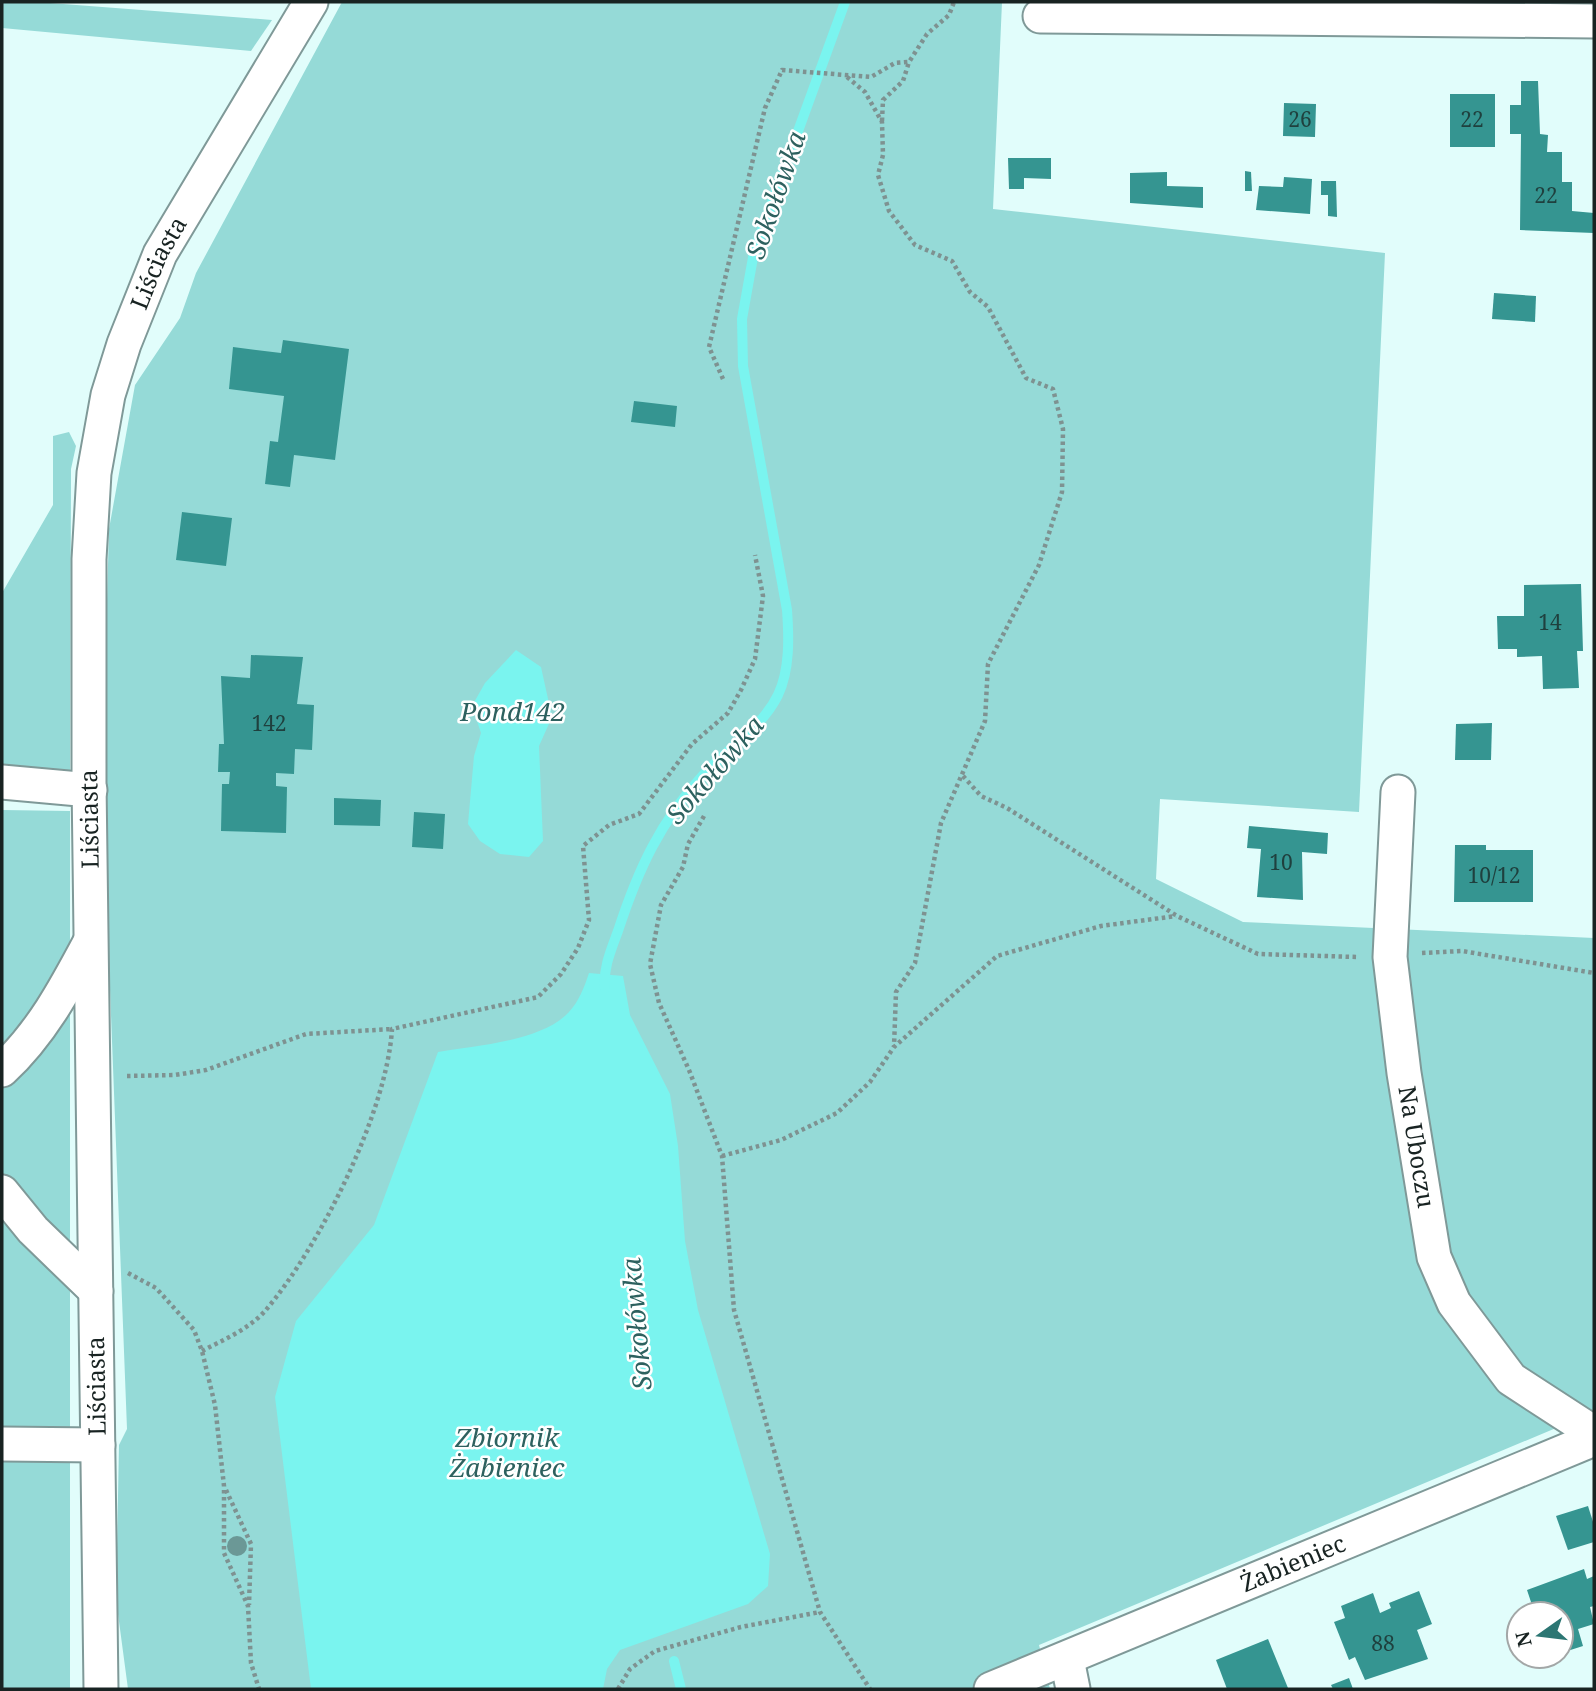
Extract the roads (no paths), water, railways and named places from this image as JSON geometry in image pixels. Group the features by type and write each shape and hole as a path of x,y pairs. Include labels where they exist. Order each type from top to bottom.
{"street":[{"name":"Liściasta","path":"102,1689 90,790 89,559 94,473 108,394 124,344 160,254 279,60 311,2"},
{"path":"1040,16 1594,21"},
{"path":"2,782 90,790"},
{"name":"Na Uboczu","path":"1398,792 1390,957 1404,1073 1434,1257 1454,1303 1511,1378 1594,1433"},
{"path":"2,1070 26,1048 55,1006 91,940"},
{"path":"2,1192 33,1230 96,1291"},
{"name":"Żabieniec","path":"991,1689 1070,1674 1594,1439"},
{"path":"2,1444 98,1445"}],"water":[{"name":"Pond142","path":"516,650 541,667 552,717 539,746 543,841 529,857 500,854 480,841 468,824 474,756 481,733 472,706 485,683"},
{"name":"Zbiornik Żabieniec","path":"589,973 623,976 630,1015 670,1094 678,1146 685,1241 698,1310 770,1554 768,1586 748,1604 620,1650 607,1669 603,1689 311,1689 275,1397 296,1321 374,1225 438,1052 508,1041 543,1030 573,1008"}],"waterway":[{"name":"Sokołówka","path":"605,988 608,959 652,847 689,791 764,717 778,695 785,675 787,610 743,366 742,319 754,252 845,2"},
{"name":"Sokołówka","path":"674,1661 681,1689"}]}
